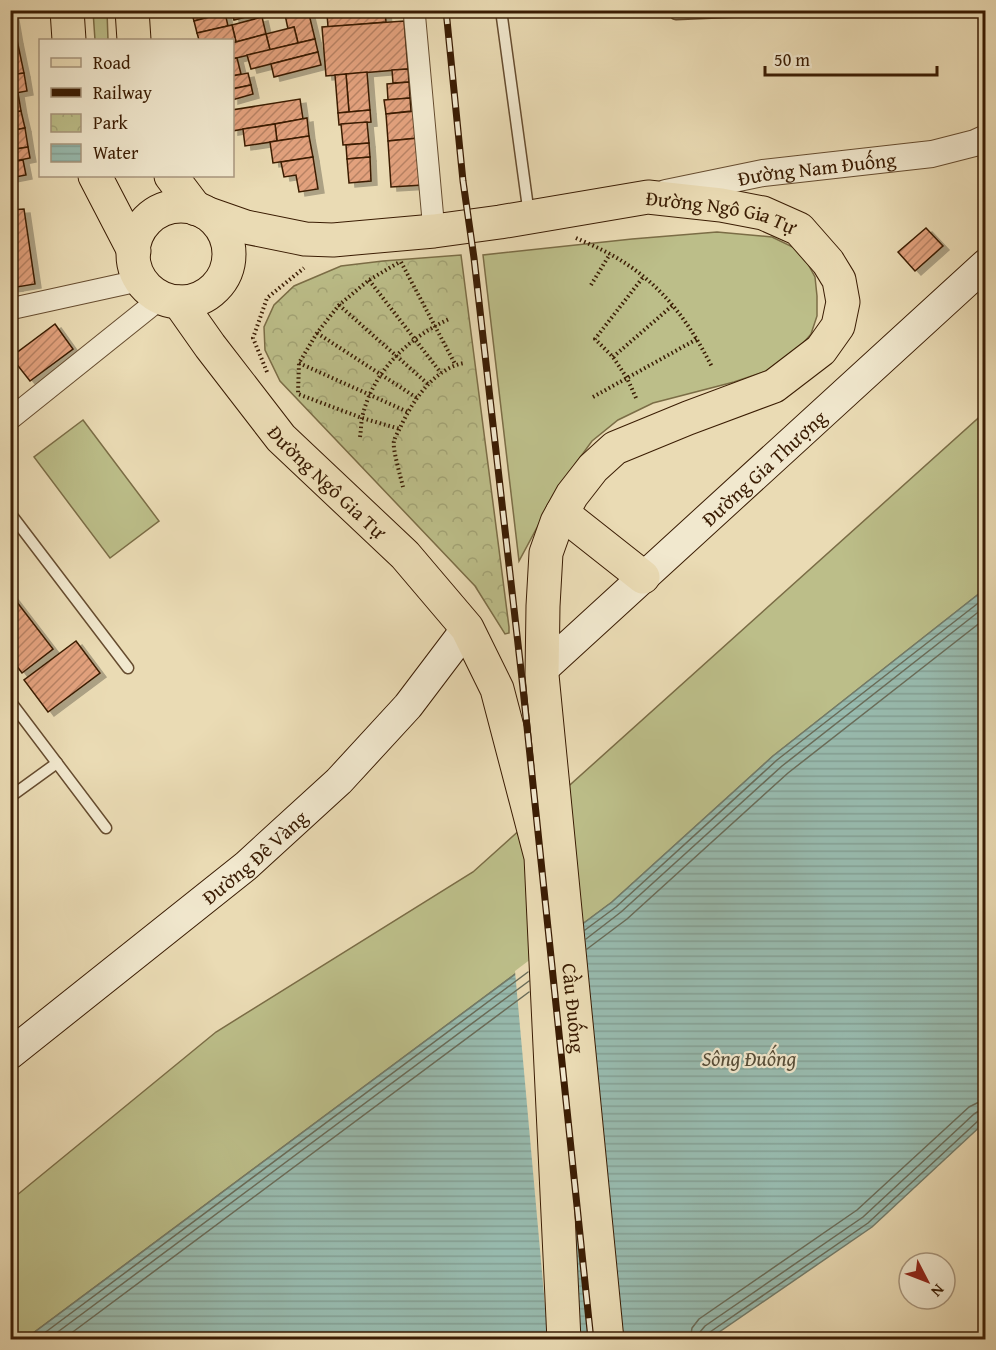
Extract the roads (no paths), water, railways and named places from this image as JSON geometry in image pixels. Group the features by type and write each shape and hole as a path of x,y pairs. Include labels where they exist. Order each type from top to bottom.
{"main road":[{"path":"67,10 69,39"},
{"path":"132,10 134,39"},
{"name":"Đường Ngô Gia Tự","path":"96,177 154,283 210,346 281,438 405,555 467,628 497,689"},
{"path":"172,177 201,211 215,220 227,239 229,250 229,261 221,281 207,295 189,302 154,283 139,232 154,215 164,210 185,207 201,211"},
{"name":"Đường Ngô Gia Tự","path":"201,211 246,227 305,239 333,240 434,231 530,218 648,197 721,205 763,213 799,229 828,262 839,280 843,302 838,326 821,350 774,386 615,448 593,468 572,495 557,522 546,553 542,673"},
{"name":"Đường Gia Thượng","path":"542,673 986,264"},
{"path":"562,513 643,578"},
{"name":"Đường Đê Vàng","path":"10,1054 246,866 339,781 408,706 467,628"},
{"name":"Cầu Đuống","path":"542,673 607,1340"},
{"name":"Cầu Đuống","path":"497,689 541,857 564,1340"}],"street":[{"path":"414,10 434,231"},
{"name":"Đường Nam Đuống","path":"648,197 757,174 932,154 986,138"},
{"path":"10,309 154,283"},
{"path":"10,419 154,283"}],"lane":[{"path":"501,10 530,218"},
{"path":"675,10 676,14 768,10"},
{"path":"10,513 128,668"},
{"path":"10,701 106,828"},
{"path":"10,797 57,763"}],"water":[{"name":"Sông Đuống","path":"985,589 985,1122 872,1227 709,1339 24,1340 612,902 773,756"}],"railway":[{"path":"446,10 463,181 474,258 522,679 591,1340"}]}
